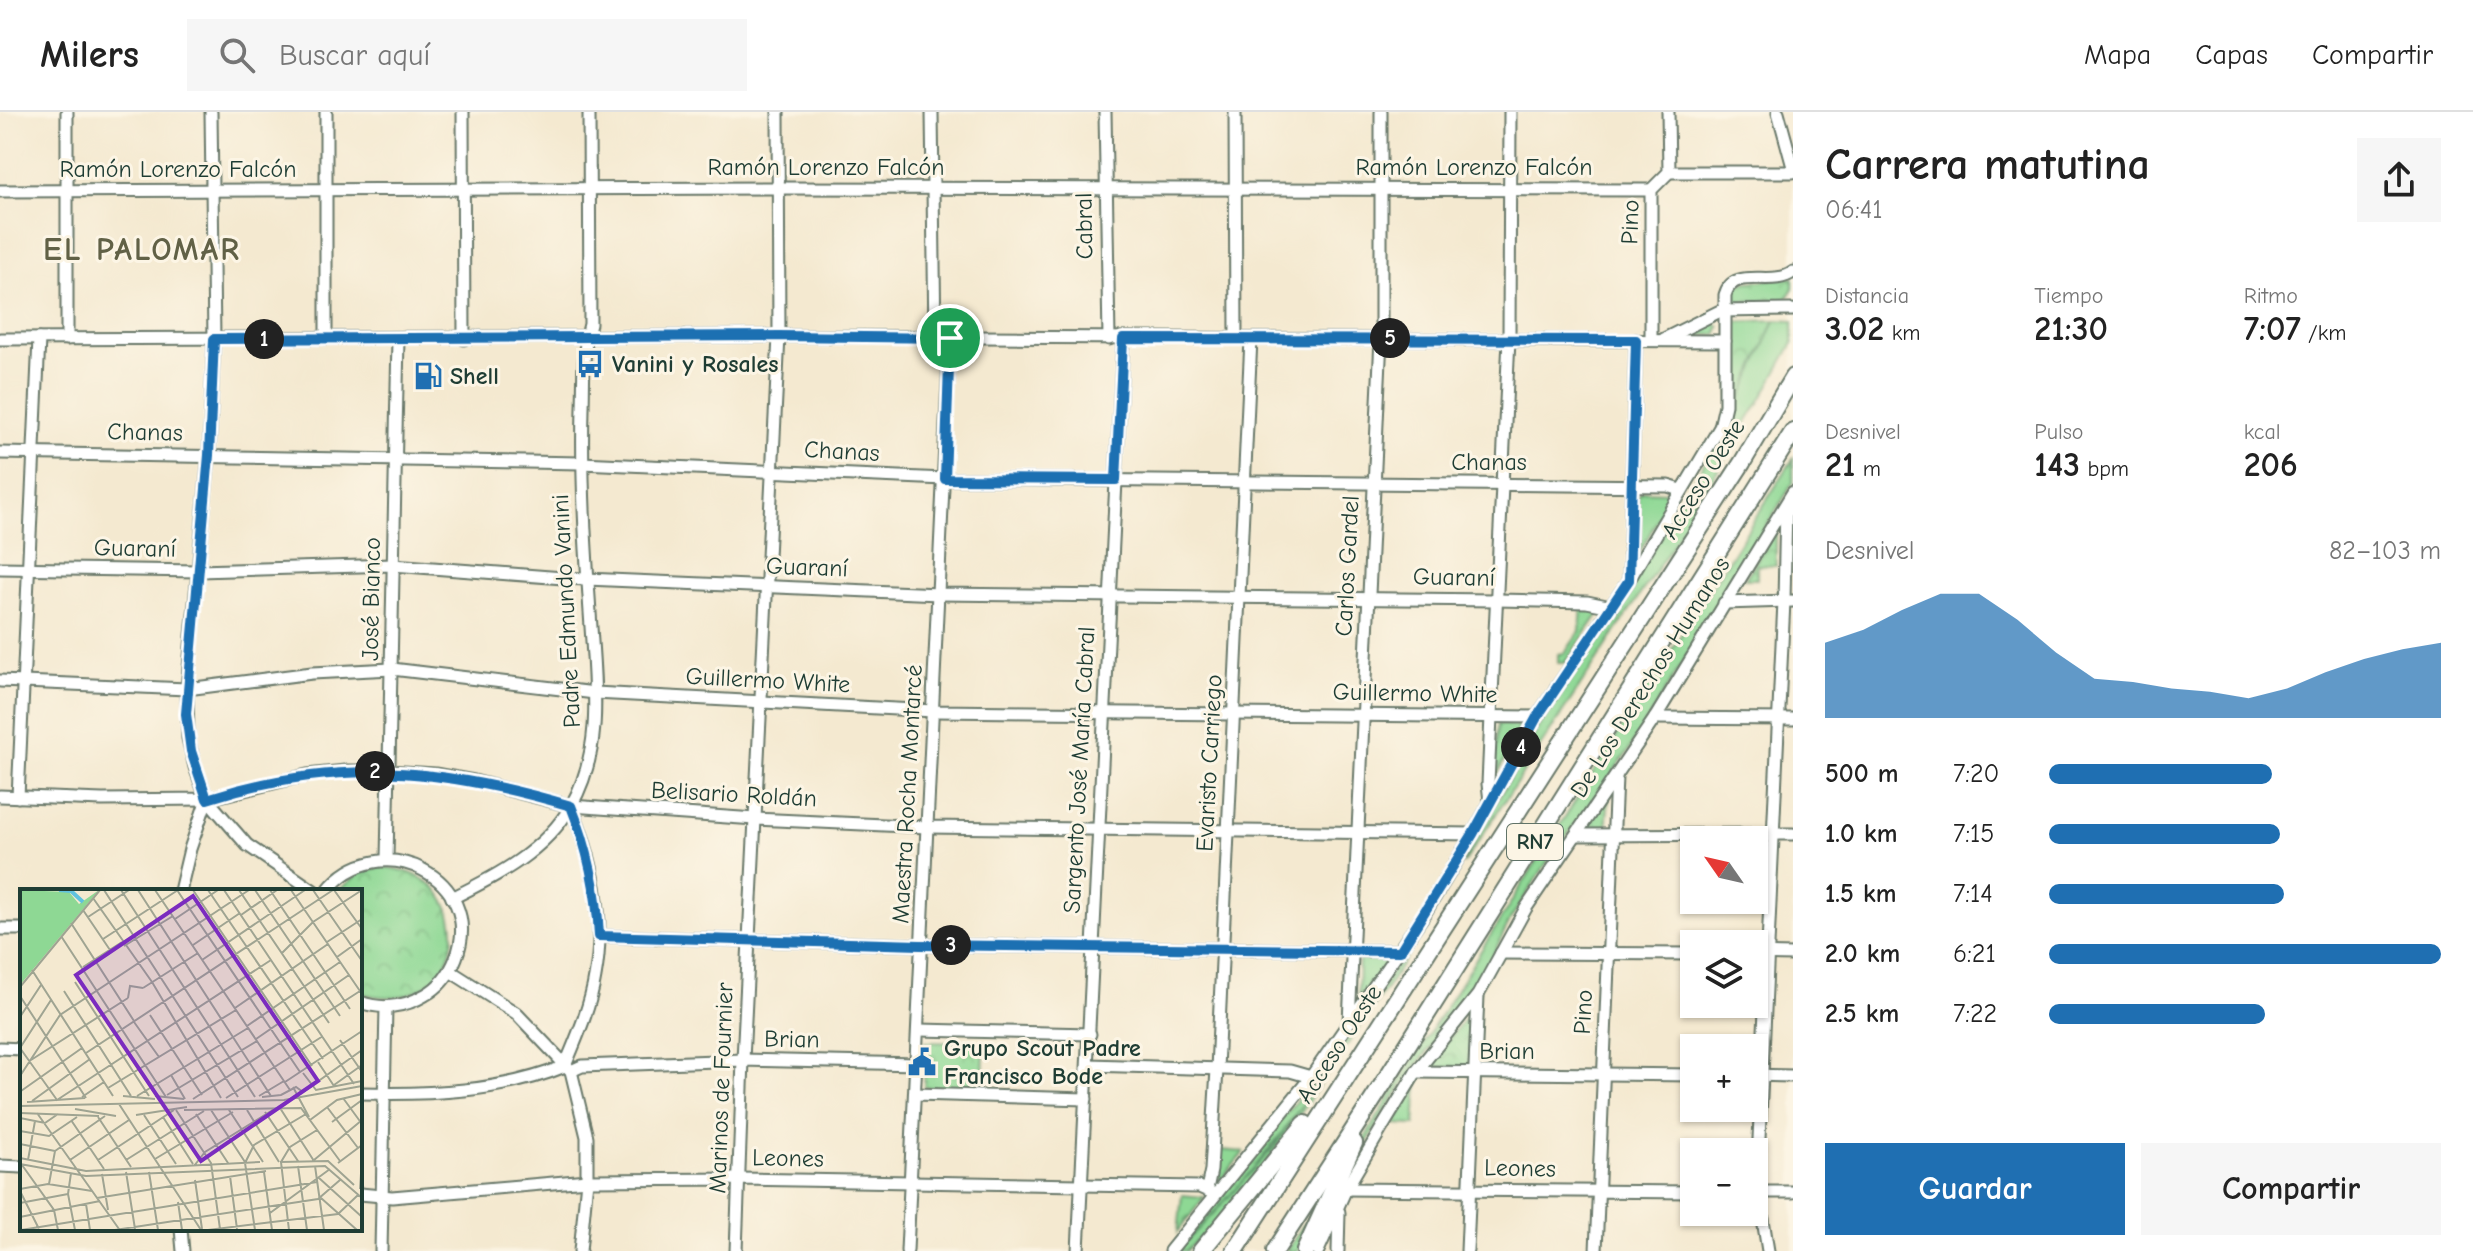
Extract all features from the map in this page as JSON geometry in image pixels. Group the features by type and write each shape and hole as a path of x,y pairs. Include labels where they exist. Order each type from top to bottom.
{"highway":[{"name":"Acceso Oeste","path":"1235,1251 1742,463 1793,377"},
{"name":"RN7","path":"1275,1251 1793,432"},
{"path":"1201,1251 1345,1078"},
{"path":"1305,1251 1376,1095"}],"street":[{"path":"67,112 67,339"},
{"path":"211,112 214,339 209,455 187,689 188,738 207,799 247,845 311,889"},
{"path":"326,112 326,338"},
{"path":"463,112 464,339"},
{"name":"Padre Edmundo Vanini","path":"571,806 590,754 594,733 595,693 581,463 586,336 590,324 589,112"},
{"name":"Marinos de Fournier","path":"736,1251 779,336 778,112"},
{"path":"932,112 935,338"},
{"name":"Cabral","path":"1105,112 1109,339"},
{"path":"1235,112 1236,338"},
{"name":"Carlos Gardel","path":"1349,1022 1381,338 1381,112"},
{"path":"1490,802 1488,784 1509,339 1510,112"},
{"path":"1668,112 1669,172 1793,169 1778,112"},
{"name":"Pino","path":"1657,340 1651,190 1669,172"},
{"name":"Ramón Lorenzo Falcón","path":"0,191 778,188 1651,190"},
{"path":"1170,1251 1211,1191 1275,1124 1400,951 1473,834 1537,717 1629,580 1722,421 1726,291 1732,281 1782,278 1793,272"},
{"path":"1657,340 1725,310 1789,310"},
{"path":"0,339 779,336 1725,341"},
{"name":"Maestra Rocha Montarcé","path":"907,1251 950,338"},
{"path":"18,797 39,339"},
{"name":"José Bianco","path":"387,859 398,339"},
{"name":"Sargento José María Cabral","path":"1078,1251 1123,339"},
{"name":"Evaristo Carriego","path":"1211,1191 1251,339"},
{"path":"1629,580 1636,340"},
{"name":"Chanas","path":"0,453 581,463 945,479 1668,486 1681,490"},
{"name":"De Los Derechos Humanos","path":"1318,1251 1346,1189 1416,1072 1478,995 1526,908 1655,718 1793,492"},
{"path":"1762,930 1789,601 1786,502"},
{"name":"Guaraní","path":"0,568 199,571 393,565 563,578 939,594 1496,600 1587,602 1612,607"},
{"path":"1724,603 1789,601"},
{"name":"Guillermo White","path":"0,681 187,689 312,673 392,669 595,693 934,711 1537,717"},
{"path":"1655,718 1793,719"},
{"name":"Belisario Roldán","path":"0,796 102,800 207,799 307,775 389,771 474,781 571,806 755,819 927,827 1473,834"},
{"name":"Pino","path":"1596,1251 1616,776"},
{"path":"180,889 207,799"},
{"path":"452,898 511,866 534,849 571,806 583,837 598,902 599,936 595,977 568,1069"},
{"path":"1576,835 1793,834"},
{"path":"329,889 350,869 368,862 387,859 407,862 441,882 452,898 460,923 459,948 450,971 434,990 413,1002 386,1007 362,1002"},
{"path":"599,936 920,945 1400,951"},
{"path":"1501,953 1680,954"},
{"path":"1768,954 1793,955"},
{"path":"450,971 516,1013 568,1069 587,1137 587,1180 580,1251"},
{"path":"1467,1251 1478,995"},
{"path":"381,1251 386,1007"},
{"path":"919,1030 1090,1034"},
{"path":"0,1048 20,1049"},
{"name":"Brian","path":"362,1093 445,1091 505,1084 597,1065 743,1060 917,1064"},
{"path":"1089,1065 1290,1071 1311,1077"},
{"name":"Brian","path":"1416,1072 1680,1075"},
{"path":"1768,1076 1793,1076"},
{"path":"915,1094 1086,1099"},
{"path":"0,1166 20,1167"},
{"name":"Leones","path":"362,1194 383,1197 587,1180 739,1179 1081,1185 1211,1191"},
{"name":"Leones","path":"1346,1189 1680,1192"},
{"path":"1768,1192 1793,1192"},
{"path":"1338,1251 1339,1203"},
{"path":"1763,1226 1768,1251"},
{"path":"181,1231 183,1251"}],"green space":[{"path":"1793,277 1793,288 1786,300 1732,301 1734,290 1740,283"},
{"path":"1775,320 1793,321 1793,343 1762,398 1664,558 1462,863 1539,726 1615,612 1726,427 1729,427"},
{"path":"1775,320 1729,427 1726,427 1730,400 1731,322"},
{"path":"1711,321 1720,326 1716,335 1686,335"},
{"path":"1793,459 1793,483 1627,753 1546,864 1511,918 1474,993 1413,1070 1383,1115 1351,1170 1311,1251 1343,1177 1370,1129"},
{"path":"1642,491 1667,492 1670,496 1634,563 1638,495"},
{"path":"1776,529 1776,566 1757,565 1757,579 1745,579"},
{"path":"1582,608 1597,609 1598,615 1565,663 1558,663 1558,654 1565,653 1580,631"},
{"path":"1498,724 1520,726 1498,773 1494,773"},
{"path":"1609,795 1606,830 1585,829"},
{"path":"380,867 416,875 439,893 451,917 452,944 443,968 424,987 396,996 362,993 362,889 340,889 360,873"},
{"path":"1424,924 1427,924 1392,980 1260,1172 1229,1211 1186,1251 1178,1250 1273,1148 1331,1057"},
{"path":"1390,959 1358,999 1359,960"},
{"path":"1472,1010 1468,1068 1426,1067"},
{"path":"925,1042 984,1043 983,1088 924,1087"},
{"path":"1331,1057 1299,1110 1262,1159 1178,1250"},
{"path":"1418,1084 1415,1125 1394,1124"},
{"path":"1221,1150 1244,1152 1221,1180 1219,1179"},
{"path":"1182,1195 1204,1197 1178,1232"},
{"path":"1320,1197 1323,1198 1298,1251 1287,1251"}],"place":[{"name":"Vanini y Rosales","path":"590,364"},
{"name":"Shell","path":"428,376"},
{"name":"Grupo Scout Padre Francisco Bode","path":"922,1062"}],"district":[{"name":"EL PALOMAR","path":"142,249"}],"route":[{"path":"586,336 950,338 945,479 1116,480 1123,339 1636,340 1629,580 1537,717 1473,834 1400,951 920,945 599,936 598,902 583,837 571,806 507,787 435,774 389,771 307,775 207,799 191,751 186,714 209,455 214,339 586,336"}]}
